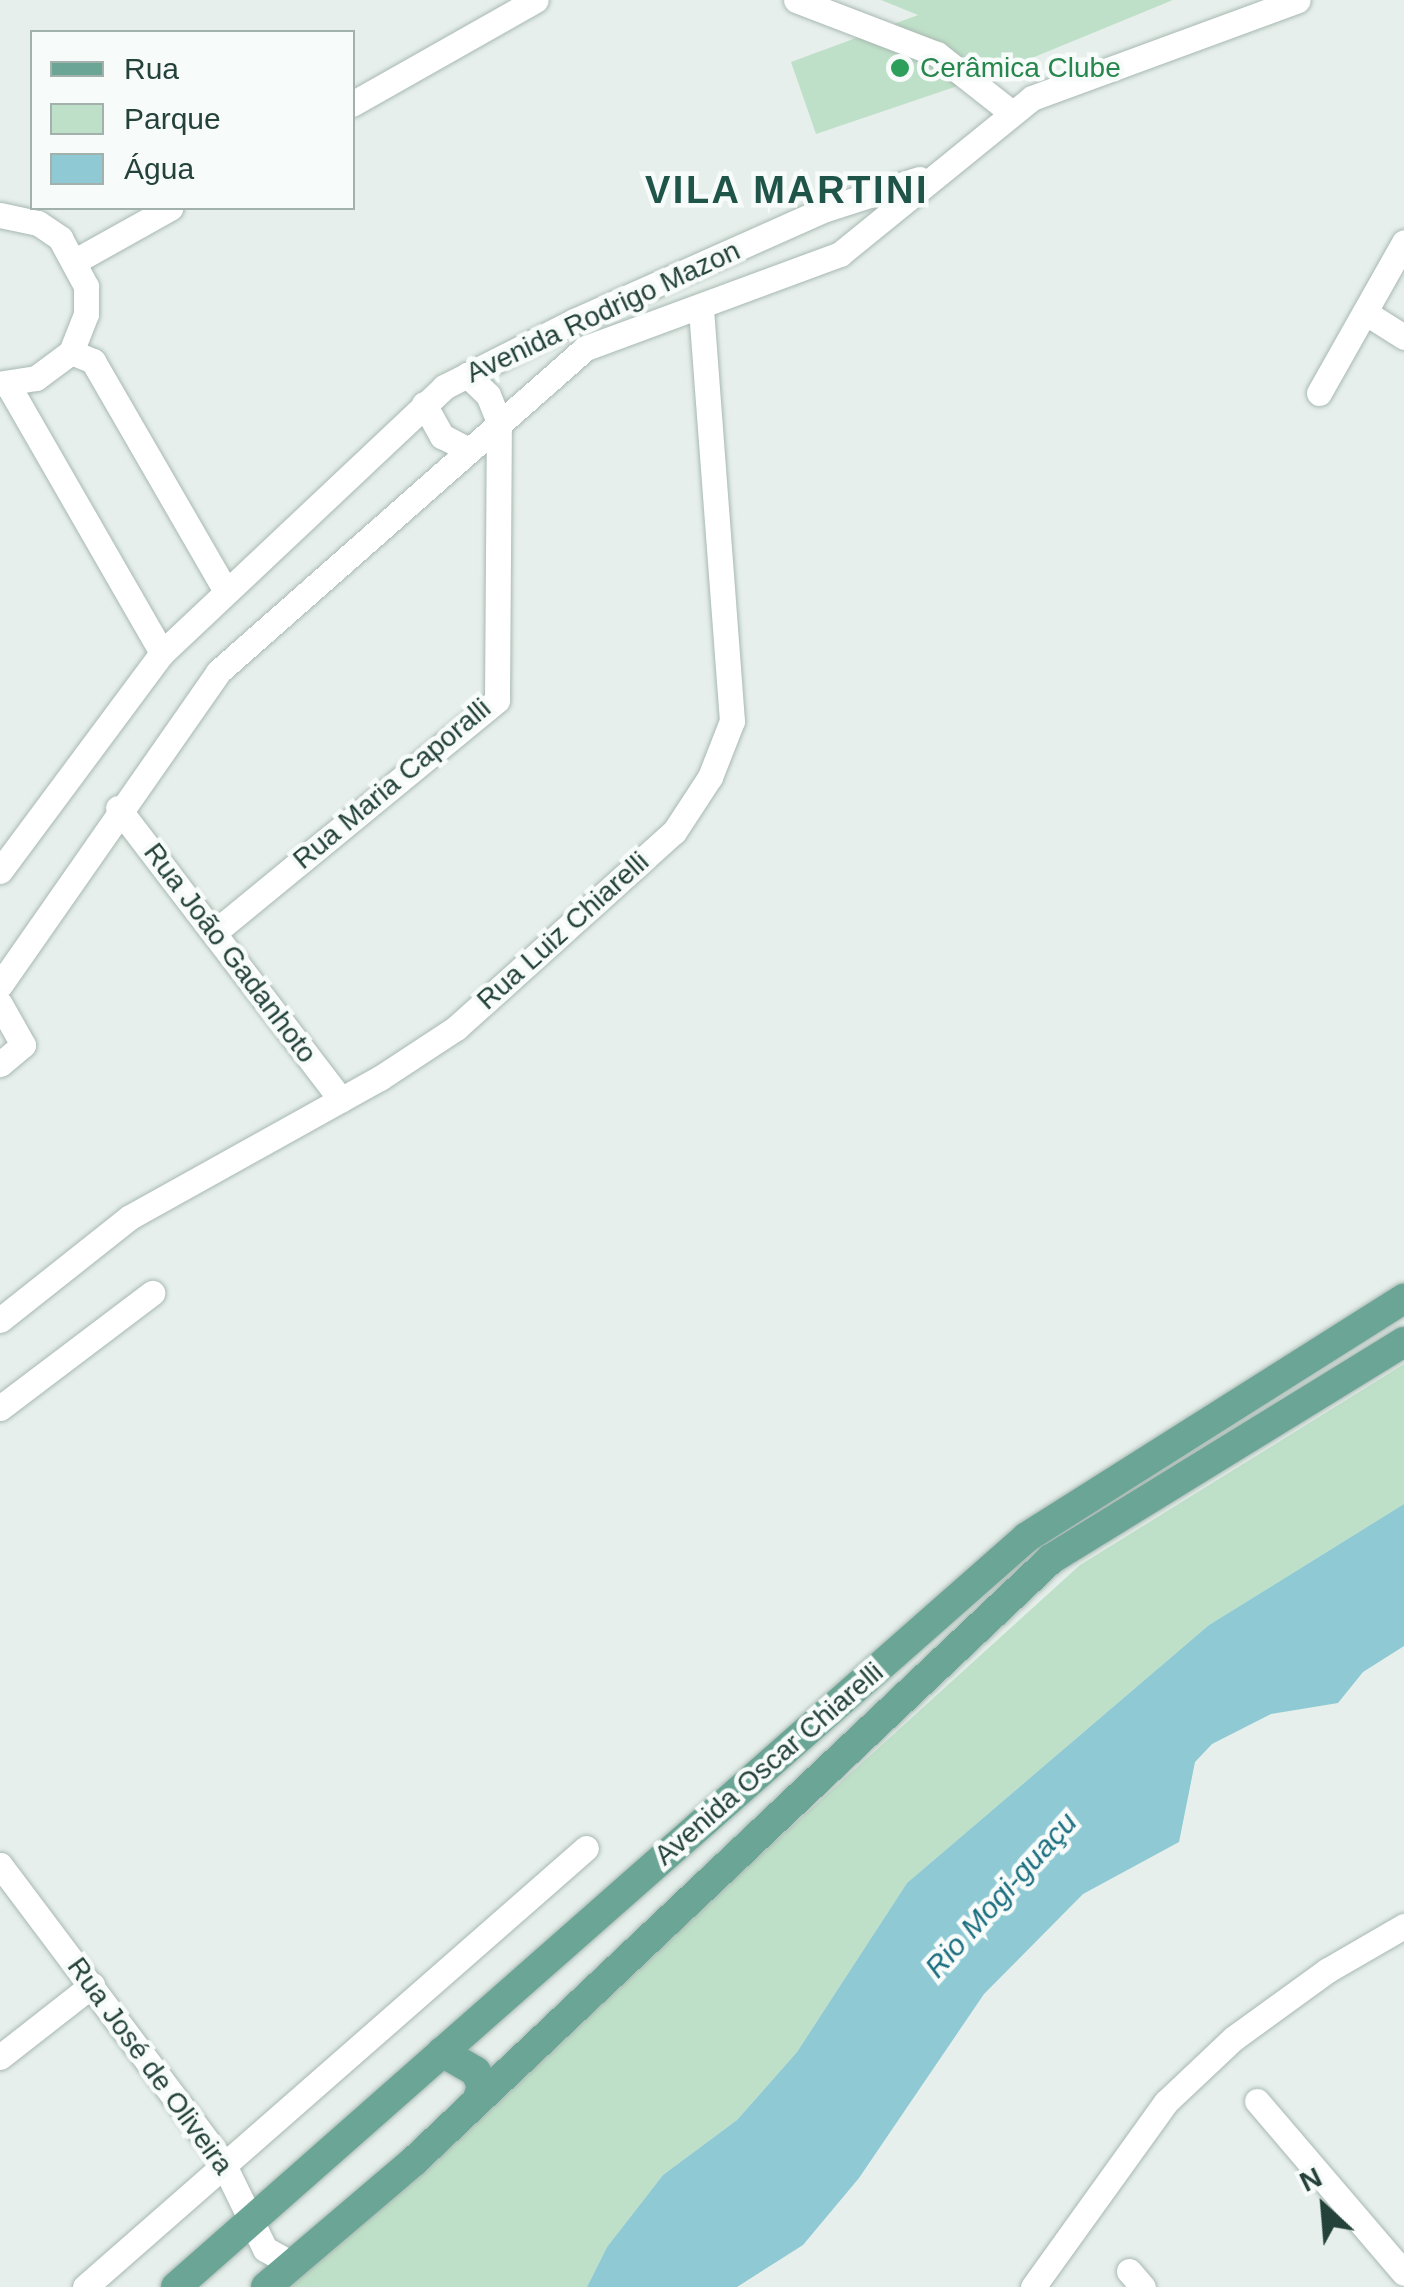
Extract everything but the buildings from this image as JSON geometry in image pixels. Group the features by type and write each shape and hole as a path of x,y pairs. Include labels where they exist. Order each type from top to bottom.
{"main road":[{"name":"Avenida Oscar Chiarelli","path":"176,2287 1027,1537 1404,1299"},
{"name":"Avenida Oscar Chiarelli","path":"266,2287 477,2101 1051,1559 1404,1342"},
{"path":"442,2052 476,2072 482,2086 477,2101"}],"street":[{"path":"355,102 536,0"},
{"path":"796,0 937,54 1012,113"},
{"path":"929,176 1032,98 1241,11 1298,0"},
{"name":"Avenida Rodrigo Mazon","path":"0,985 118,808 218,672 499,422 586,348 701,309 840,254 929,176"},
{"name":"Avenida Rodrigo Mazon","path":"0,871 162,653 424,404 467,375 826,209 929,176"},
{"path":"77,260 166,210"},
{"path":"0,216 38,223 77,260 86,314 70,352 36,378 4,385 162,653"},
{"path":"1319,394 1404,242"},
{"name":"Rua Luiz Chiarelli","path":"0,1320 130,1217 342,1100 456,1028 674,832 710,776 732,721 701,309"},
{"path":"1366,313 1404,337"},
{"path":"70,352 93,361 226,591"},
{"path":"467,375 488,394 499,422"},
{"path":"424,404 442,436 468,450"},
{"name":"Rua Maria Caporalli","path":"215,932 497,700 499,422"},
{"name":"Rua João Gadanhoto","path":"118,808 342,1100"},
{"path":"0,1004 23,1045 0,1064"},
{"path":"0,1408 152,1293"},
{"path":"84,2287 222,2160 586,1848"},
{"name":"Rua José de Oliveira","path":"0,1865 222,2160 255,2220 265,2249 292,2264"},
{"path":"1033,2287 1166,2102 1234,2038 1328,1970 1404,1926"},
{"path":"0,2057 92,1985"},
{"path":"1257,2101 1404,2273"}],"green space":[{"name":"Cerâmica Clube","path":"881,0 1173,0 993,74 816,134 791,62 918,15"},
{"path":"1404,1364 1404,1504 1209,1625 907,1883 797,2052 737,2120 663,2175 607,2247 587,2287 284,2287 1080,1565"}],"water":[{"name":"Rio Mogi-guaçu","path":"1404,1504 1404,1646 1363,1672 1338,1703 1271,1714 1212,1744 1195,1762 1179,1842 1083,1894 984,1994 859,2178 803,2245 737,2287 587,2287 607,2247 663,2175 737,2120 797,2052 907,1883 1209,1625"}],"place":[{"name":"Cerâmica Clube","path":"900,68"}],"district":[{"name":"VILA MARTINI","path":"787,191"}]}
